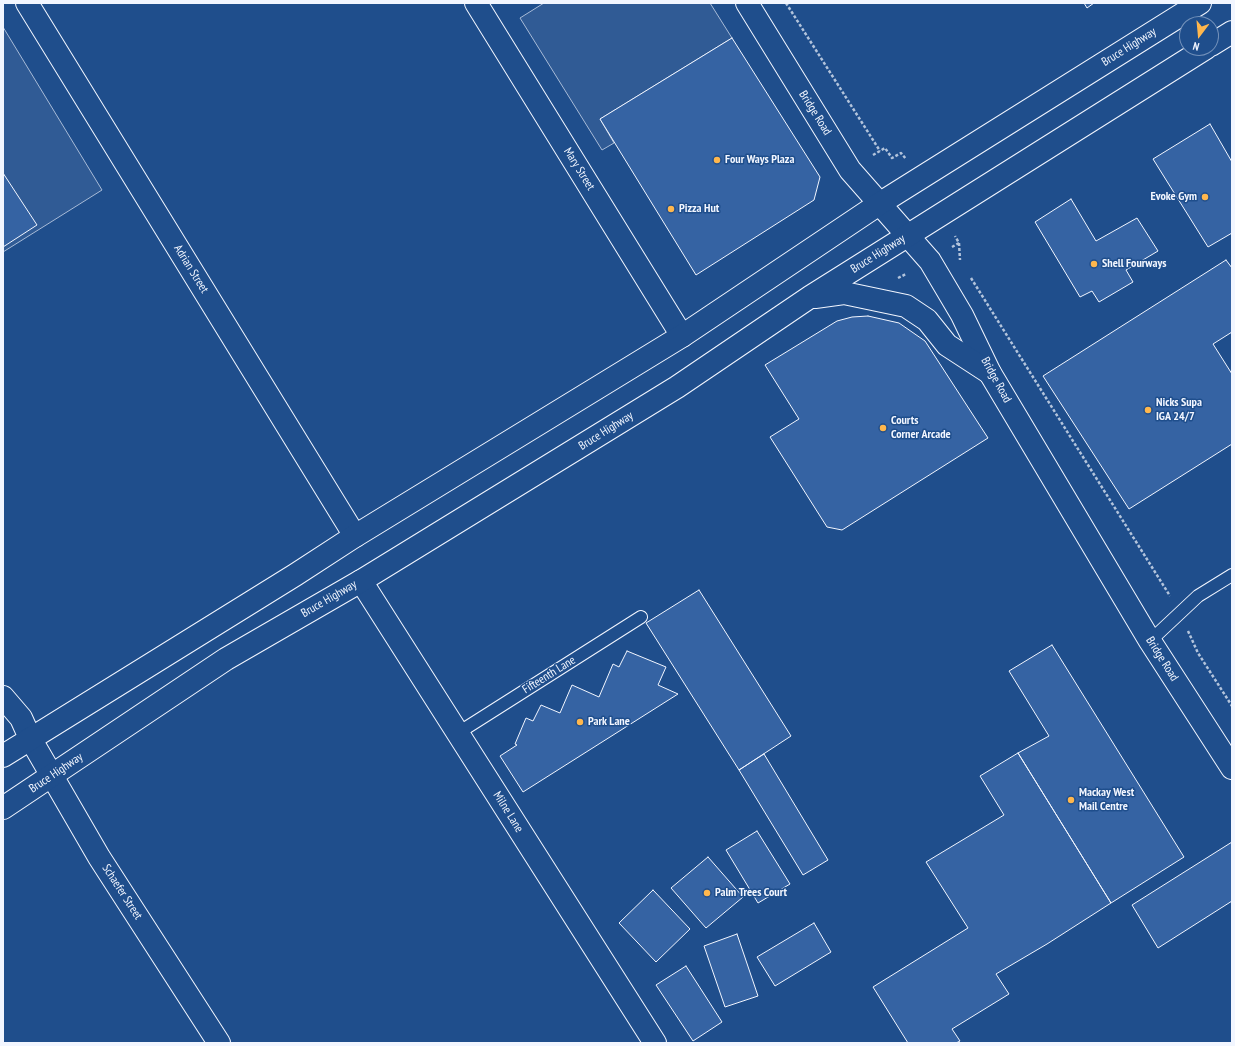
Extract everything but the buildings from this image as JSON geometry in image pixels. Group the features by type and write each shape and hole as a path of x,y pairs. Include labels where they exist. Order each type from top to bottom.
{"main road":[{"name":"Adrian Street","path":"27,3 355,536"},
{"name":"Mary Street","path":"476,3 682,336"},
{"name":"Bridge Road","path":"747,3 850,170 930,261 962,315 990,373 1150,641 1232,768"},
{"name":"Bruce Highway","path":"3,756 295,575 355,536 682,336 879,204 1200,3"},
{"path":"1219,40 1232,32"},
{"name":"Bruce Highway","path":"3,808 226,659 361,581 677,387 810,297 1193,56"},
{"path":"810,297 844,294 906,306 927,320 948,345 990,373"},
{"name":"Milne Lane","path":"361,581 655,1043"},
{"name":"Schaefer Street","path":"3,697 21,718 50,776 99,857 219,1043"}],"lane":[{"path":"1150,641 1198,596 1232,575"},
{"name":"Fifteenth Lane","path":"458,733 641,617"}],"path":[{"path":"786,3 880,151"},
{"path":"872,155 885,148 892,158 901,152 906,160"},
{"path":"955,236 959,243 959,260 964,267"},
{"path":"952,247 959,243"},
{"path":"968,273 1166,590 1198,653 1232,706"}],"shaded area":[{"path":"544,3 710,3 732,38 600,119 614,143 602,150 520,18"},
{"path":"3,27 102,190 3,252"}],"place":[{"name":"Four Ways Plaza","path":"717,160"},
{"name":"Evoke Gym","path":"1205,197"},
{"name":"Pizza Hut","path":"671,209"},
{"name":"Shell Fourways","path":"1094,264"},
{"name":"Nicks Supa IGA 24/7","path":"1148,410"},
{"name":"Courts Corner Arcade","path":"883,428"},
{"name":"Park Lane","path":"580,722"},
{"name":"Mackay West Mail Centre","path":"1071,800"},
{"name":"Palm Trees Court","path":"707,893"}]}
